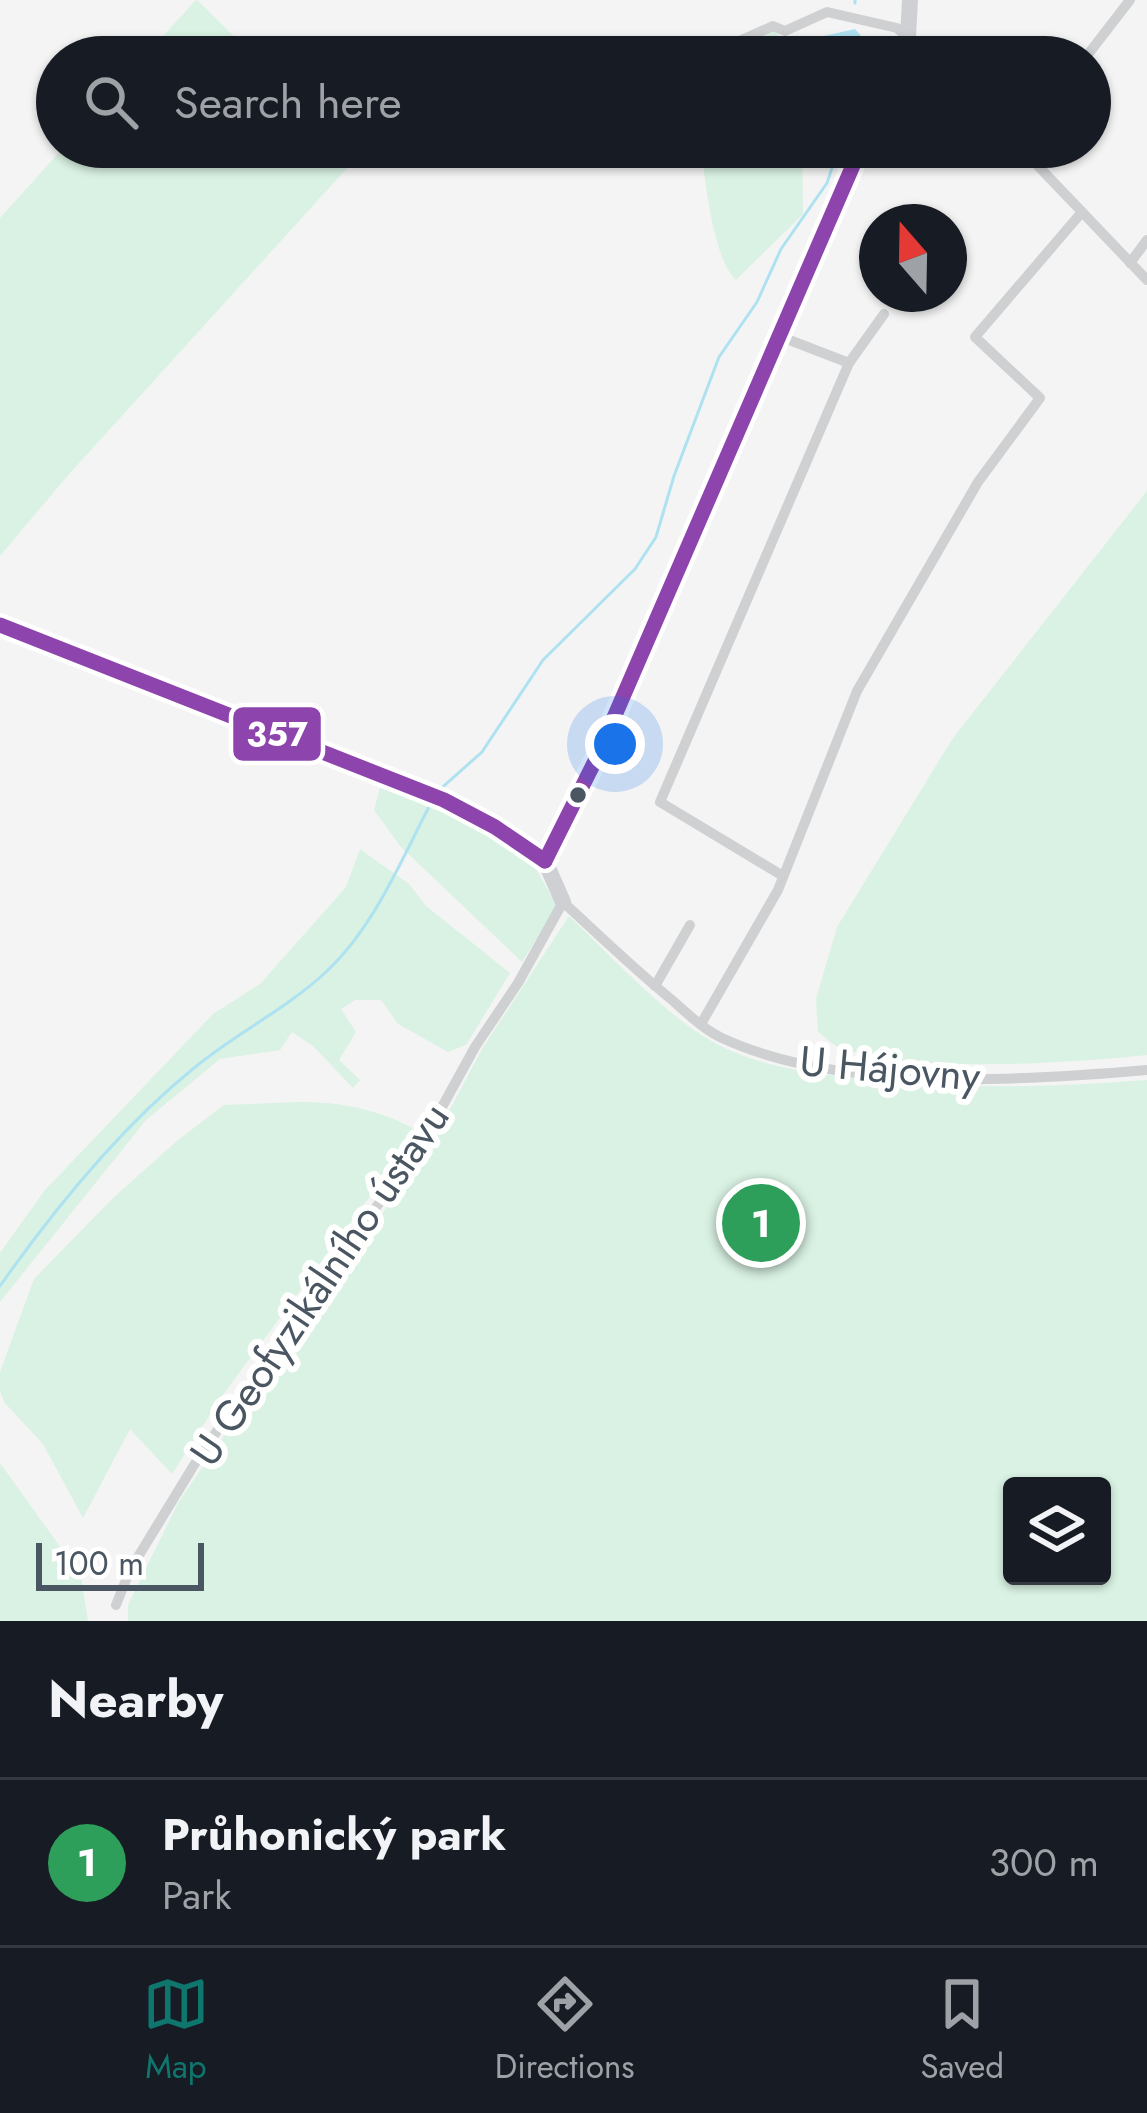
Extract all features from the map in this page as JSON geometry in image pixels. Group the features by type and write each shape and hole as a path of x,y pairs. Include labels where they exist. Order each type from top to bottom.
{"street":[{"path":"750,36 773,26 785,31 827,12 897,28 908,35 910,0"},
{"path":"1102,36 1130,0"},
{"path":"0,625 444,800 495,826 545,861 596,759 852,168"},
{"path":"1040,168 1147,280"},
{"path":"701,1024 783,876 857,691 978,482 1040,398 974,337 1082,212"},
{"path":"1130,263 1147,240"},
{"path":"783,876 660,802 849,363 884,314"},
{"path":"779,336 849,363"},
{"name":"U Hájovny","path":"545,861 562,902 701,1024 720,1037 790,1062 921,1079 1063,1077 1147,1070"},
{"name":"U Geofyzikálního ústavu","path":"116,1605 130,1570 194,1466 316,1285 414,1158 562,902"},
{"path":"655,986 691,925"}],"green space":[{"path":"197,0 234,36 164,36"},
{"path":"45,168 347,168 0,556 0,218"},
{"path":"704,168 802,168 803,214 736,280 721,255"},
{"path":"1147,491 1147,1055 949,1064 871,1056 838,1047 818,1032 816,999 837,927 953,738"},
{"path":"381,784 457,814 534,866 557,906 522,962 401,847 374,810"},
{"path":"360,849 409,884 426,906 510,973 466,1045 448,1052 398,1024 381,1000 355,1000 341,1009 356,1032 339,1060 360,1080 353,1088 313,1046 292,1032 280,1050 220,1059 146,1120 0,1302 0,1253 45,1190 213,1014 260,984 346,887"},
{"path":"569,916 676,1017 713,1042 758,1061 821,1074 953,1086 1147,1080 1147,1621 128,1621 128,1605 178,1503 327,1284 422,1162 482,1049"},
{"path":"300,1102 361,1109 418,1131 222,1396 172,1474 130,1429 83,1518 43,1444 4,1402 0,1391 0,1372 34,1279 112,1199 224,1105"},
{"path":"0,1463 81,1576 88,1621 0,1621"}],"water":[{"path":"855,29 861,36 824,36"}],"waterway":[{"path":"437,792 482,752 543,660 635,569 656,537 719,357 757,302 781,249 827,183 832,168"},
{"path":"0,1286 66,1199 140,1116 210,1055 312,984 344,953 386,891 432,801"}],"transit line":[{"name":"357","path":"545,861 596,759 852,168"},
{"name":"357","path":"0,625 444,800 545,861"}],"place":[{"name":"Průhonický park","path":"761,1223"}]}
